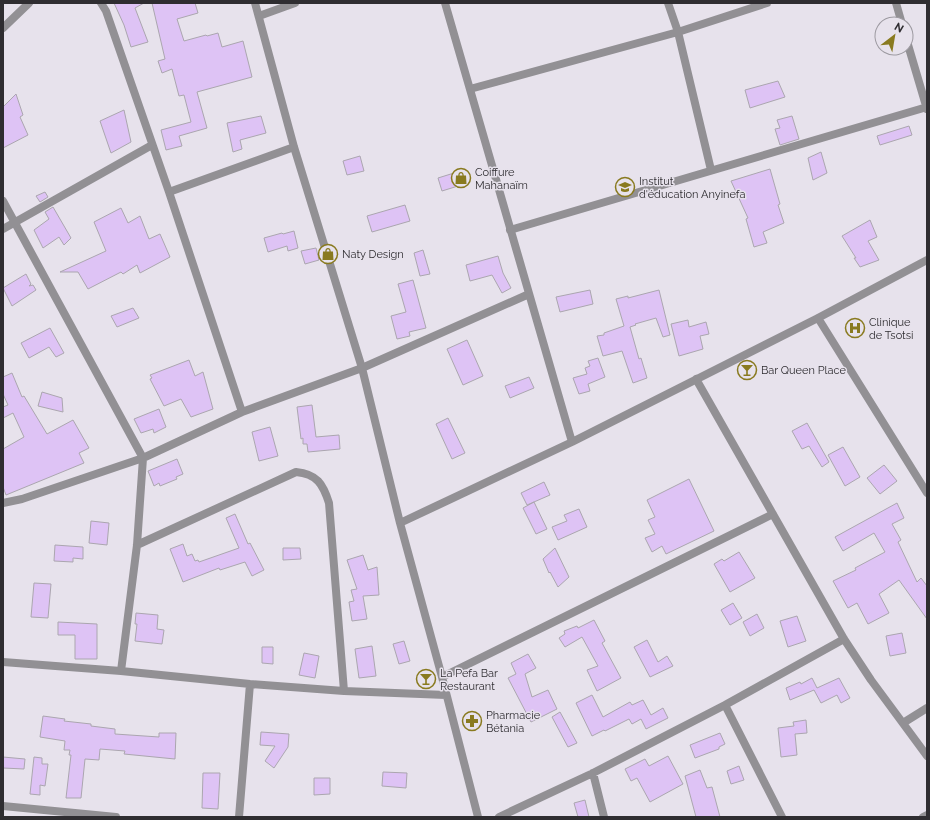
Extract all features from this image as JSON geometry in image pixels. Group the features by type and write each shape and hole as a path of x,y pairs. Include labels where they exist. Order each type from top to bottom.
{"street":[{"path":"3,28 29,3"},
{"path":"101,3 106,11 169,192 242,412"},
{"path":"255,3 294,147 362,368 400,523 478,817"},
{"path":"259,16 295,3"},
{"path":"444,3 572,442"},
{"path":"668,3 678,32 711,170"},
{"path":"470,89 678,32 767,3"},
{"path":"896,3 900,16"},
{"path":"510,230 927,108 911,56"},
{"path":"3,229 152,145"},
{"path":"169,192 294,147"},
{"path":"3,201 143,458 137,545 121,671"},
{"path":"400,523 572,442 818,318 927,260"},
{"path":"3,503 22,499 143,458 242,412 362,368 529,294"},
{"path":"818,318 927,493"},
{"path":"696,379 844,639 871,680 927,756"},
{"path":"137,545 296,472 308,473 318,481 325,491 329,503 344,691"},
{"path":"442,677 773,514"},
{"path":"499,817 593,773 725,705 844,639"},
{"path":"3,662 121,671 250,684 344,691 446,695"},
{"path":"239,817 250,684"},
{"path":"725,705 782,817"},
{"path":"903,723 927,708"},
{"path":"593,773 604,817"},
{"path":"3,806 93,816 116,817"},
{"path":"923,817 927,815"}],"building":[{"path":"114,3 144,3 135,8 148,42 131,47 124,25"},
{"path":"152,3 195,3 198,13 177,19 184,41 218,33 222,47 243,41 252,77 197,92 207,128 179,136 182,146 166,150 161,130 191,122 184,95 179,96 172,69 162,73 158,61 165,59"},
{"path":"778,81 785,97 750,108 745,90"},
{"path":"16,94 23,115 20,117 28,135 3,148 3,107"},
{"path":"124,110 131,142 111,153 100,121"},
{"path":"261,116 266,133 240,140 242,149 233,152 227,123"},
{"path":"792,116 799,139 780,145 775,129 780,128 777,120"},
{"path":"909,126 912,135 880,145 877,136"},
{"path":"821,152 827,173 813,180 808,158"},
{"path":"360,156 364,171 347,175 343,161"},
{"path":"770,169 780,204 778,205 784,223 763,232 767,243 754,247 746,219 748,218 731,181"},
{"path":"454,173 458,186 442,191 438,178"},
{"path":"45,192 48,197 40,202 36,196"},
{"path":"405,205 410,221 372,232 367,216"},
{"path":"53,207 71,238 64,245 59,237 43,248 34,230 49,219 45,212"},
{"path":"121,208 128,223 140,216 149,239 160,234 170,257 140,273 137,265 123,274 121,272 88,289 78,272 60,272 106,251 94,222"},
{"path":"870,220 877,237 868,241 879,260 860,267 842,236"},
{"path":"294,231 298,248 288,251 287,246 268,252 264,238"},
{"path":"316,248 319,260 305,264 301,251"},
{"path":"423,250 430,274 420,276 414,253"},
{"path":"498,256 503,273 511,288 502,293 492,275 470,281 466,265"},
{"path":"26,274 31,284 29,286 33,285 36,290 12,306 3,288"},
{"path":"413,280 426,328 409,332 410,336 397,339 391,316 406,312 398,284"},
{"path":"590,290 593,304 560,312 556,297"},
{"path":"659,290 670,335 663,337 656,318 630,327 639,359 641,358 647,378 633,383 622,351 603,356 597,336 604,335 604,333 624,326 616,299 628,296 628,298"},
{"path":"133,308 139,318 117,327 111,316"},
{"path":"688,320 689,327 706,322 709,334 700,336 703,349 679,356 671,324"},
{"path":"50,328 64,353 56,357 49,347 29,358 21,343"},
{"path":"467,340 483,376 463,385 447,349"},
{"path":"598,358 605,377 588,384 590,391 579,394 573,378 587,374 585,368 590,366 588,361"},
{"path":"189,360 195,376 203,372 213,409 191,417 181,399 164,406 150,379 152,378 150,375"},
{"path":"12,373 22,397 24,396 47,434 73,420 89,448 79,453 84,463 6,495 3,487 3,449 24,437 13,413 3,418 3,407 8,405 3,394 3,377"},
{"path":"529,377 534,388 510,398 505,386"},
{"path":"42,392 62,398 63,412 38,406"},
{"path":"312,405 316,437 339,435 340,449 308,452 307,444 303,444 303,438 301,439 297,407"},
{"path":"159,409 166,427 154,433 153,429 141,433 134,419"},
{"path":"448,418 465,453 452,459 436,424"},
{"path":"807,423 829,462 822,467 809,446 802,449 792,431"},
{"path":"270,427 278,456 259,461 252,432"},
{"path":"843,447 860,477 845,486 828,455"},
{"path":"177,459 183,474 176,477 177,479 160,486 159,483 154,486 148,471"},
{"path":"884,465 897,481 880,494 867,478"},
{"path":"689,479 714,531 666,554 662,546 652,552 645,538 655,534 648,520 655,517 647,500"},
{"path":"544,482 550,495 527,505 521,493"},
{"path":"534,502 547,529 536,534 523,508"},
{"path":"897,503 904,518 892,524 901,540 898,542 917,582 921,578 927,586 927,619 899,580 879,594 889,613 868,624 857,603 848,608 833,581 856,570 855,568 885,552 874,533 843,551 835,537"},
{"path":"579,509 587,527 558,540 552,527 567,521 564,515"},
{"path":"235,514 248,544 250,543 264,570 252,576 245,562 220,570 219,568 183,582 170,549 183,544 187,556 192,554 195,561 198,560 199,562 239,548 226,518"},
{"path":"91,521 109,523 107,545 89,543"},
{"path":"55,545 83,547 83,559 73,558 73,562 54,561"},
{"path":"283,548 300,548 301,559 283,560"},
{"path":"555,548 569,577 558,587 550,572 549,573 543,559"},
{"path":"739,552 755,578 730,592 714,564 722,559 724,561"},
{"path":"363,555 368,570 377,567 379,595 363,596 367,619 352,621 349,602 354,601 351,590 357,589 347,560"},
{"path":"34,583 51,584 48,618 31,617"},
{"path":"733,603 742,618 730,625 721,610"},
{"path":"136,613 158,615 157,629 164,630 162,644 135,641 137,624 135,624"},
{"path":"757,614 764,628 750,636 743,622"},
{"path":"797,616 806,641 788,647 780,621"},
{"path":"594,620 605,641 602,643 621,678 597,691 587,670 598,666 582,637 565,647 559,638 565,634 564,631 577,626 578,628"},
{"path":"58,622 97,624 97,659 75,659 75,635 58,635"},
{"path":"902,633 906,653 890,656 886,636"},
{"path":"647,640 658,662 667,656 673,666 650,677 634,647"},
{"path":"404,641 410,661 399,664 393,644"},
{"path":"372,646 376,676 359,678 355,649"},
{"path":"262,647 273,647 273,664 262,663"},
{"path":"304,653 319,656 315,678 299,675"},
{"path":"528,654 536,668 525,674 532,697 548,690 557,709 531,722 508,678 516,674 511,663"},
{"path":"812,678 817,688 839,678 850,698 841,703 837,695 821,703 814,690 790,700 786,688 800,682 801,684"},
{"path":"592,695 603,717 630,702 632,705 643,700 651,715 663,708 668,718 646,729 641,719 632,724 629,719 592,736 576,703"},
{"path":"560,712 577,743 568,747 552,717"},
{"path":"43,716 65,719 64,721 91,724 91,726 115,729 115,734 159,737 159,733 176,733 175,759 124,754 125,751 100,749 99,760 85,759 81,798 66,798 71,755 69,755 70,750 64,750 65,741 40,737"},
{"path":"806,720 807,733 795,734 797,755 781,757 778,728 794,726 793,722"},
{"path":"261,732 289,734 288,747 274,768 265,761 275,746 260,745"},
{"path":"720,733 725,744 719,747 719,749 695,758 690,745"},
{"path":"668,756 683,784 650,802 637,778 631,781 625,769 645,759 649,766"},
{"path":"3,757 25,759 24,769 3,768"},
{"path":"34,757 42,758 42,764 48,764 45,786 40,785 40,795 30,794"},
{"path":"739,766 744,780 731,784 727,771"},
{"path":"700,770 707,788 712,787 720,817 696,817 685,776"},
{"path":"383,772 407,773 406,788 382,786"},
{"path":"203,773 220,773 218,809 202,808"},
{"path":"314,778 330,778 330,794 314,795"},
{"path":"585,800 589,817 578,817 574,803"}],"place":[{"name":"Coiffure Mahanaïm","path":"461,178"},
{"name":"Institut d'éducation Anyinefa","path":"625,187"},
{"name":"Naty Design","path":"328,254"},
{"name":"Clinique de Tsotsi","path":"855,328"},
{"name":"Bar Queen Place","path":"747,370"},
{"name":"La Pefa Bar Restaurant","path":"426,679"},
{"name":"Pharmacie Bétania","path":"472,721"}]}
